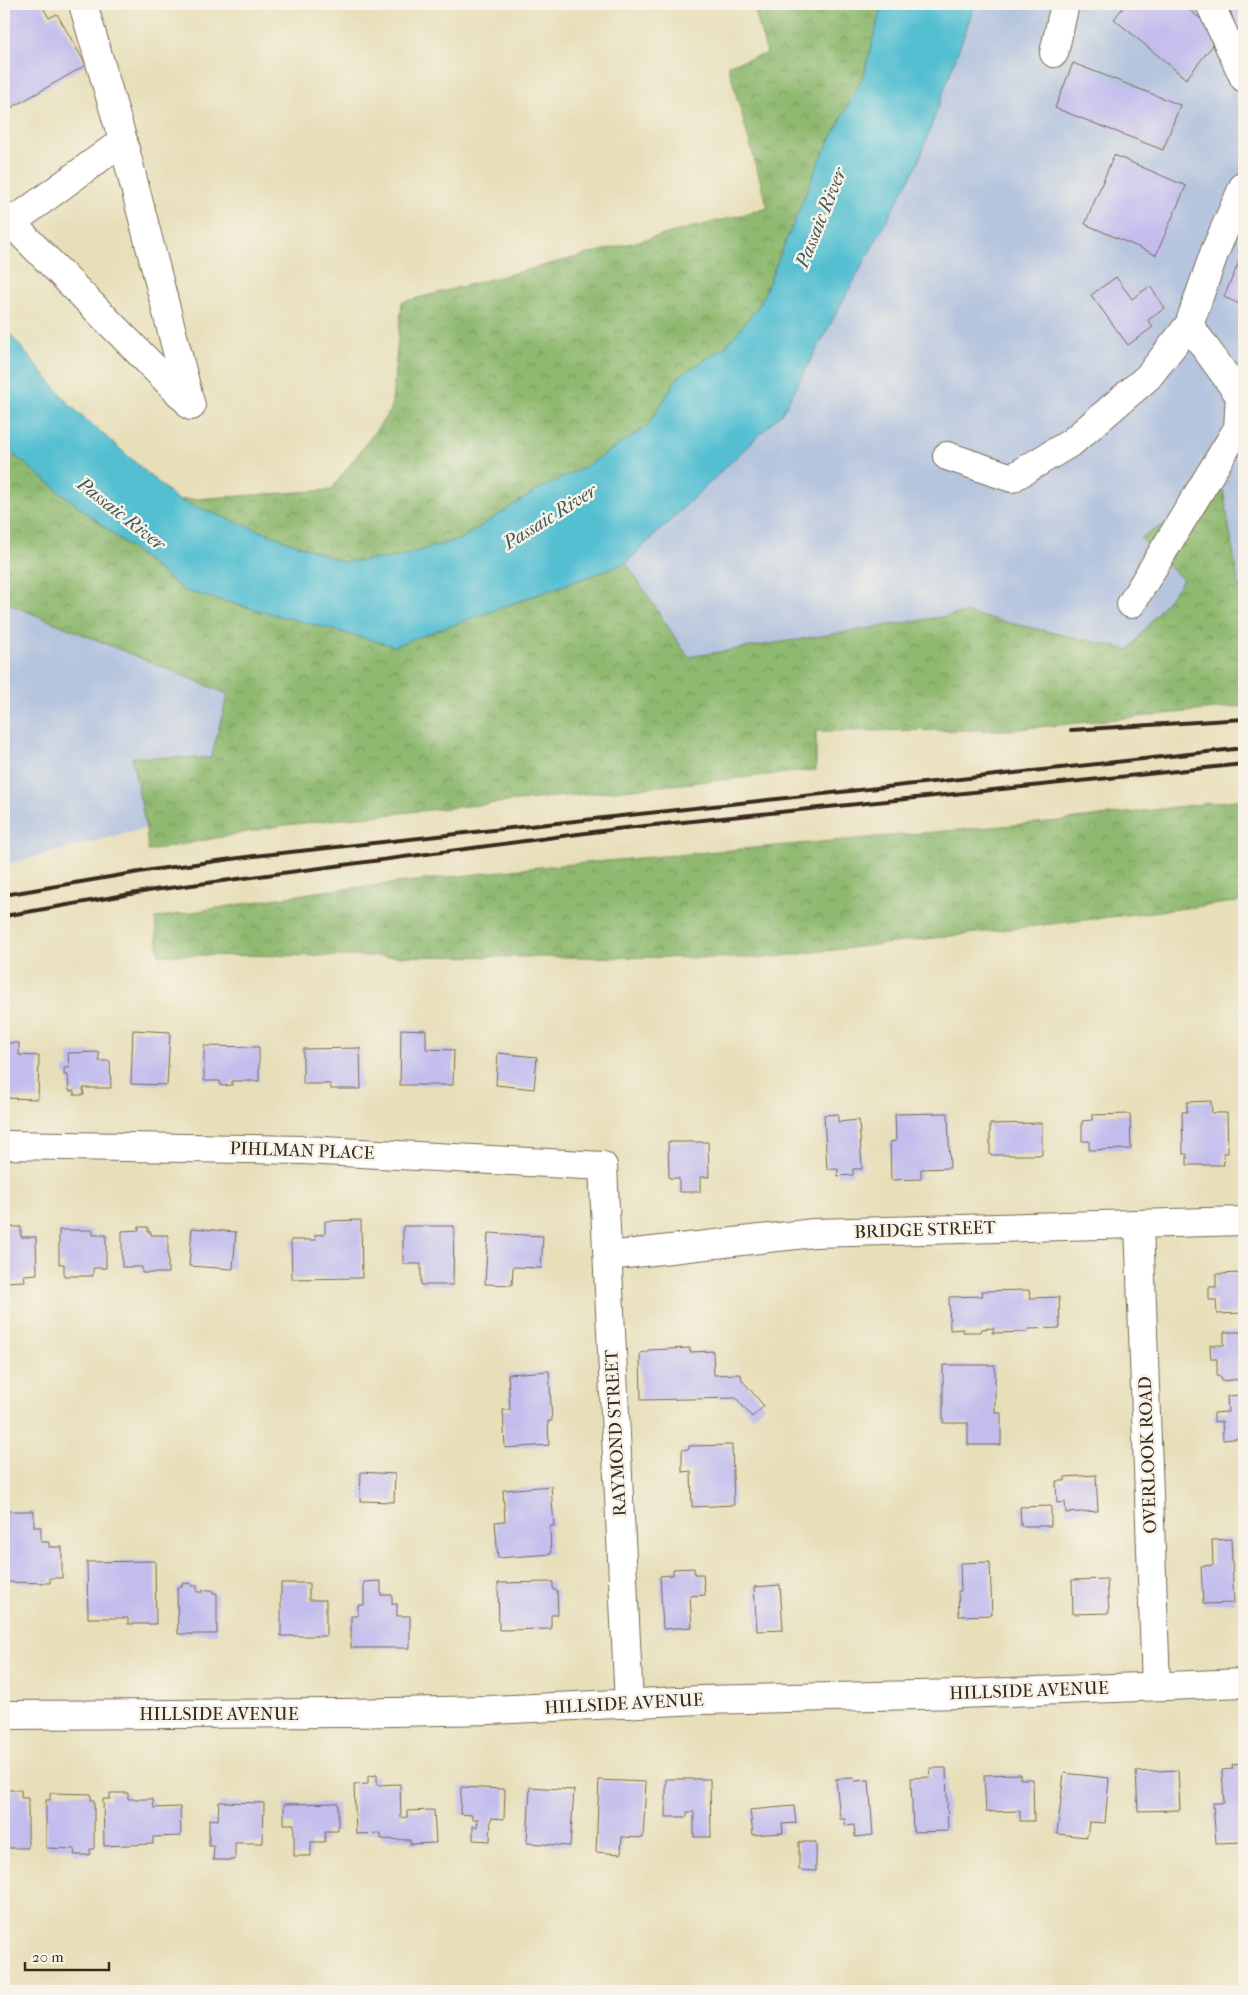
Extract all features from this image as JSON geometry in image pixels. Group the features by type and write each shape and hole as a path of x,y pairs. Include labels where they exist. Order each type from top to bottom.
{"street":[{"path":"83,4 123,141 191,406 7,219 123,141"},
{"path":"1054,53 1066,4"},
{"path":"1210,4 1244,78"},
{"path":"947,456 1012,478 1072,442 1148,377 1189,325 1215,251 1244,185"},
{"path":"1131,604 1238,428 1240,396 1189,325"},
{"name":"PIHLMAN PLACE","path":"4,1145 304,1150 600,1166"},
{"name":"RAYMOND STREET","path":"600,1166 604,1166 630,1704"},
{"name":"BRIDGE STREET","path":"608,1256 814,1233 1244,1221"},
{"name":"OVERLOOK ROAD","path":"1139,1224 1156,1686"},
{"name":"HILLSIDE AVENUE","path":"4,1716 345,1714 490,1710 701,1700 961,1694 1244,1682"}],"shaded area":[{"path":"975,4 1244,4 1244,618 1223,490 1142,538 1184,580 1129,650 966,613 688,657 626,563 782,413 918,163"},
{"path":"4,441 14,455 4,464"},
{"path":"4,602 229,694 211,758 132,758 146,828 4,865"}],"green space":[{"path":"753,4 882,4 864,74 817,166 760,304 726,346 677,378 648,426 583,468 539,489 461,539 394,558 343,562 178,500 331,490 391,410 402,302 768,208 728,65 767,54"},
{"path":"14,455 185,591 394,646 626,563 688,657 966,613 1129,650 1183,580 1141,538 1223,490 1244,618 1244,706 1008,730 816,731 816,770 284,825 148,851 146,828 132,757 211,758 228,694 4,602 4,464"},
{"path":"1244,799 1244,901 766,958 159,955 155,918 317,892 539,867 1059,821"}],"water":[{"name":"Passaic River","path":"882,4 975,4 918,163 782,413 626,563 394,646 185,591 14,455 4,441 4,327 70,405 178,500 343,562 394,558 461,539 539,489 583,468 648,426 677,378 726,346 760,304 817,166 864,74"}],"building":[{"path":"4,4 41,4 49,18 57,14 86,65 4,112"},
{"path":"1126,4 1182,4 1221,35 1186,79 1114,19"},
{"path":"1228,4 1244,4 1244,36 1239,37"},
{"path":"1073,63 1180,105 1163,150 1055,108"},
{"path":"1114,155 1186,186 1156,255 1085,224"},
{"path":"1244,250 1244,306 1224,297"},
{"path":"1116,277 1132,299 1150,286 1165,308 1148,320 1153,327 1128,345 1091,295"},
{"path":"401,1029 426,1030 426,1049 454,1050 453,1085 400,1085"},
{"path":"133,1030 170,1032 167,1085 131,1084"},
{"path":"4,1043 19,1043 19,1055 39,1056 38,1099 4,1098"},
{"path":"204,1046 259,1047 259,1081 232,1081 232,1085 221,1086 220,1081 204,1081"},
{"path":"360,1048 361,1089 331,1089 330,1084 303,1084 303,1049"},
{"path":"99,1052 99,1061 110,1061 111,1088 83,1088 84,1095 74,1095 74,1091 69,1091 68,1075 64,1075 64,1068 69,1068 68,1053"},
{"path":"498,1053 537,1057 534,1089 496,1085"},
{"path":"1211,1101 1212,1113 1227,1113 1228,1153 1223,1153 1224,1165 1187,1165 1187,1154 1183,1154 1182,1112 1187,1112 1187,1102"},
{"path":"948,1113 950,1168 921,1169 921,1179 891,1180 890,1142 896,1141 895,1114"},
{"path":"838,1114 838,1122 859,1120 862,1169 853,1169 853,1175 838,1176 838,1169 827,1169 824,1115"},
{"path":"1130,1114 1131,1149 1089,1150 1089,1141 1082,1141 1082,1121 1092,1120 1092,1115"},
{"path":"1042,1123 1042,1155 990,1155 990,1124"},
{"path":"668,1142 708,1142 709,1177 700,1177 700,1192 679,1192 679,1178 669,1178"},
{"path":"361,1220 362,1278 292,1279 291,1240 316,1240 315,1235 325,1234 325,1221"},
{"path":"403,1226 454,1226 453,1285 421,1285 421,1264 403,1264"},
{"path":"4,1227 21,1227 21,1237 36,1237 37,1274 24,1275 25,1281 4,1282"},
{"path":"138,1227 148,1227 148,1232 151,1232 151,1235 168,1235 168,1273 142,1273 142,1267 122,1267 122,1231 139,1230"},
{"path":"192,1228 236,1232 233,1269 189,1266"},
{"path":"59,1230 93,1230 93,1235 106,1235 106,1268 93,1268 93,1276 64,1276 64,1264 59,1264"},
{"path":"488,1233 543,1236 541,1268 513,1267 512,1285 485,1284"},
{"path":"1244,1273 1244,1313 1217,1314 1216,1300 1209,1300 1209,1287 1216,1287 1216,1274"},
{"path":"1029,1290 1030,1298 1059,1297 1060,1328 1029,1329 1028,1332 992,1333 994,1328 982,1329 981,1332 963,1332 963,1329 950,1330 949,1297 983,1296 982,1291"},
{"path":"1224,1332 1244,1332 1244,1379 1221,1381 1221,1376 1217,1377 1217,1359 1211,1359 1210,1345 1224,1345"},
{"path":"690,1348 690,1352 713,1351 714,1375 741,1374 742,1380 764,1406 752,1417 736,1398 641,1400 640,1353 647,1352 648,1350"},
{"path":"943,1365 995,1365 995,1413 1001,1413 1001,1445 968,1445 968,1423 943,1423"},
{"path":"549,1371 552,1421 548,1421 549,1445 505,1448 503,1410 510,1410 508,1374"},
{"path":"1244,1395 1244,1438 1223,1440 1222,1421 1214,1422 1214,1413 1228,1412 1227,1396"},
{"path":"732,1445 734,1505 692,1507 691,1471 682,1472 682,1450 689,1449 689,1446"},
{"path":"361,1472 395,1474 394,1502 360,1501"},
{"path":"1096,1475 1098,1511 1066,1513 1065,1502 1057,1503 1056,1481 1065,1481 1065,1477"},
{"path":"551,1486 554,1526 550,1526 551,1554 498,1558 495,1522 505,1521 503,1490"},
{"path":"1051,1506 1051,1526 1021,1526 1020,1507"},
{"path":"4,1511 34,1511 34,1527 41,1527 41,1542 49,1542 49,1547 62,1547 62,1578 50,1578 50,1583 4,1582"},
{"path":"1231,1539 1234,1603 1203,1604 1201,1566 1213,1565 1212,1540"},
{"path":"155,1561 156,1624 128,1624 128,1618 88,1618 87,1562"},
{"path":"990,1562 992,1615 959,1616 958,1591 961,1591 960,1563"},
{"path":"694,1568 694,1574 703,1574 705,1595 690,1596 692,1627 663,1629 660,1576 673,1575 673,1569"},
{"path":"1107,1579 1109,1613 1073,1614 1072,1580"},
{"path":"381,1581 381,1595 392,1595 392,1604 397,1604 397,1616 410,1616 410,1648 351,1648 351,1616 358,1616 358,1605 364,1605 364,1582"},
{"path":"553,1582 553,1590 557,1590 558,1615 551,1615 551,1629 499,1630 498,1583"},
{"path":"191,1583 191,1586 197,1586 197,1592 213,1590 212,1593 217,1593 217,1634 178,1634 177,1587 182,1587 181,1584"},
{"path":"281,1583 309,1583 309,1600 326,1600 326,1636 281,1636"},
{"path":"780,1585 783,1630 757,1631 754,1587"},
{"path":"1244,1764 1244,1842 1216,1843 1213,1803 1224,1803 1222,1770 1233,1769 1232,1765"},
{"path":"930,1768 946,1768 948,1831 913,1832 911,1778 931,1777"},
{"path":"1178,1770 1180,1810 1138,1811 1136,1772"},
{"path":"1064,1773 1109,1778 1105,1823 1089,1822 1087,1837 1057,1834"},
{"path":"1020,1774 1020,1779 1033,1779 1034,1821 1020,1821 1020,1811 986,1812 984,1775"},
{"path":"377,1775 377,1785 400,1784 401,1818 407,1817 407,1811 434,1810 436,1843 410,1844 410,1840 381,1839 381,1833 356,1834 354,1785 368,1784 368,1776"},
{"path":"854,1778 855,1781 869,1780 873,1835 855,1837 854,1825 845,1826 845,1819 840,1819 836,1779"},
{"path":"666,1779 710,1779 711,1837 694,1837 694,1812 687,1812 687,1817 666,1817"},
{"path":"599,1780 646,1782 643,1838 622,1837 621,1854 596,1852"},
{"path":"461,1787 505,1789 504,1819 491,1818 490,1841 473,1840 473,1826 477,1827 478,1819 472,1819 472,1815 460,1814"},
{"path":"530,1787 574,1790 570,1846 527,1843"},
{"path":"4,1790 21,1790 21,1798 28,1798 28,1848 4,1848"},
{"path":"50,1793 91,1794 91,1800 94,1800 94,1849 90,1849 90,1855 74,1855 75,1849 46,1848 46,1800 50,1800"},
{"path":"110,1793 128,1793 128,1799 153,1799 154,1808 180,1807 181,1836 153,1837 153,1844 104,1846 103,1799 110,1799"},
{"path":"219,1802 264,1803 263,1843 235,1843 235,1860 213,1860 214,1846 209,1846 209,1819 218,1820"},
{"path":"338,1803 338,1831 325,1831 325,1842 311,1842 311,1856 294,1856 294,1824 284,1824 284,1804"},
{"path":"794,1806 796,1823 782,1824 783,1833 753,1835 750,1810"},
{"path":"799,1842 816,1842 816,1871 799,1870"}],"railway":[{"path":"1071,730 1244,719"},
{"path":"4,895 151,870 254,856 1244,748"},
{"path":"4,916 154,890 616,829 1244,764"}]}
